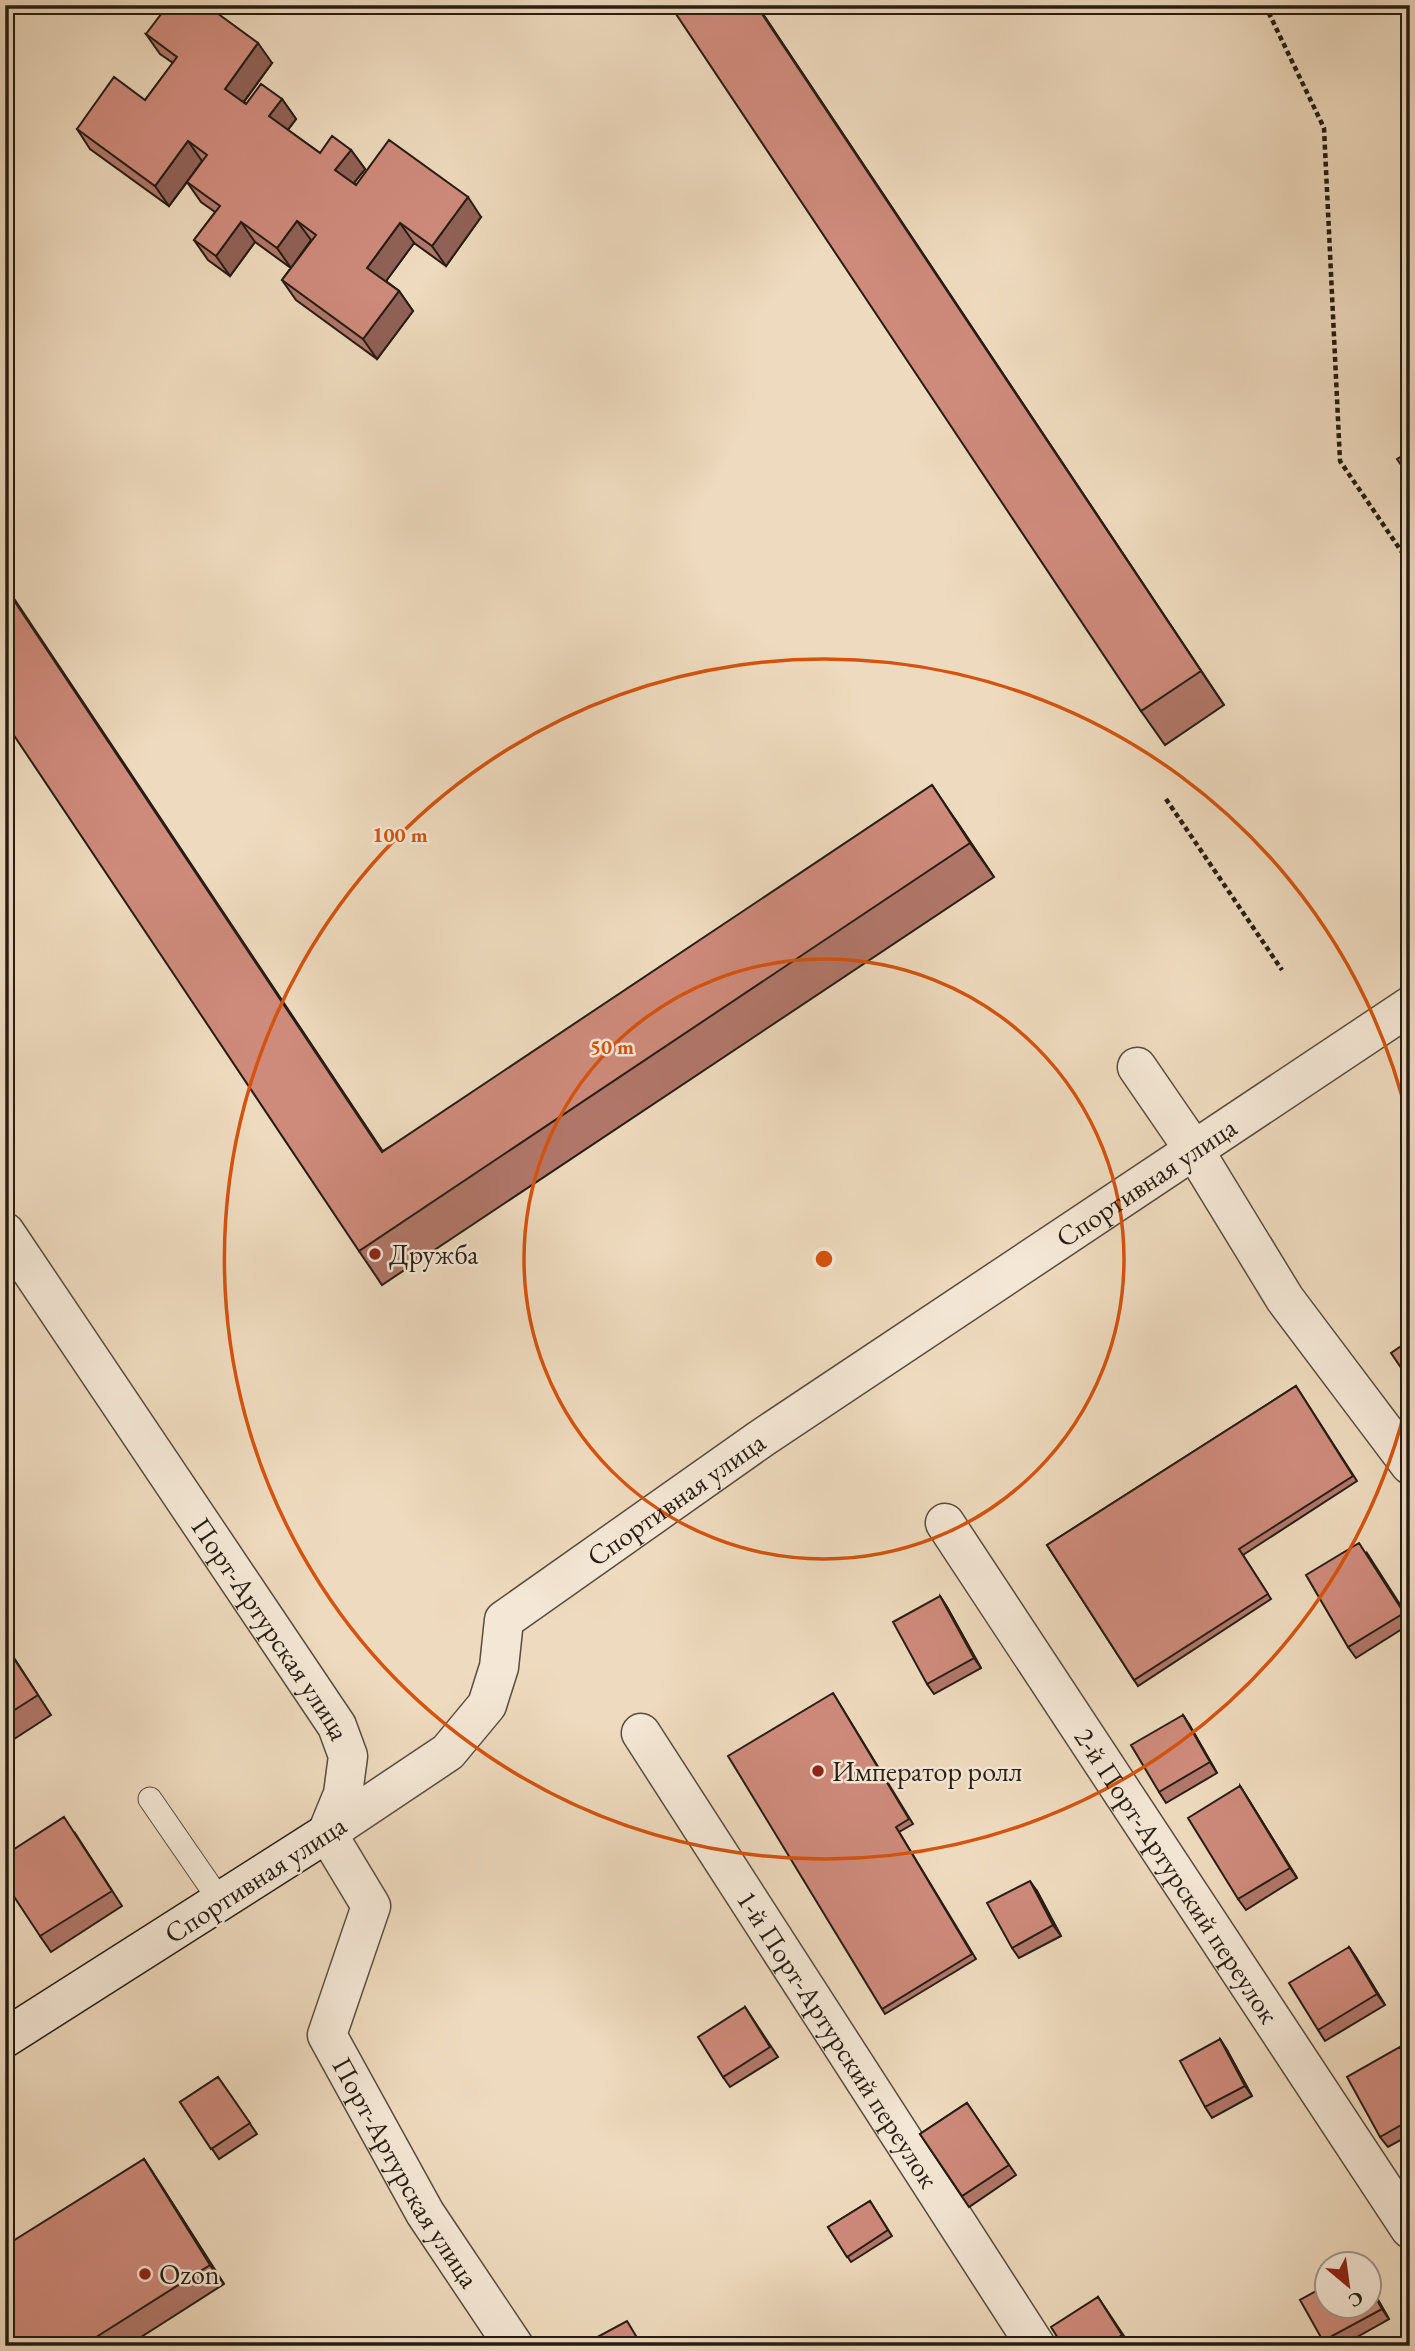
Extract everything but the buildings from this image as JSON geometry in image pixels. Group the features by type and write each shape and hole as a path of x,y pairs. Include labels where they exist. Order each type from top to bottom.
{"street":[{"name":"Спортивная улица","path":"5,2038 221,1902 448,1752 487,1705 499,1667 504,1620 762,1438 1410,1006"},
{"path":"1137,1067 1194,1150 1285,1298 1410,1465"},
{"name":"Порт-Артурская улица","path":"5,1232 337,1726 348,1756 343,1794 327,1833 371,1906 327,2035 425,2213 514,2346"},
{"name":"2-й Порт-Артурский переулок","path":"946,1522 1410,2228"},
{"name":"1-й Порт-Артурский переулок","path":"641,1732 1036,2346"}],"lane":[{"path":"150,1799 221,1902"}],"path":[{"path":"1265,5 1324,128 1340,461 1410,564"},
{"path":"1166,799 1282,970"}],"place":[{"name":"Дружба","path":"375,1254"},
{"name":"Император ролл","path":"818,1771"},
{"name":"Ozon","path":"145,2274"}]}
